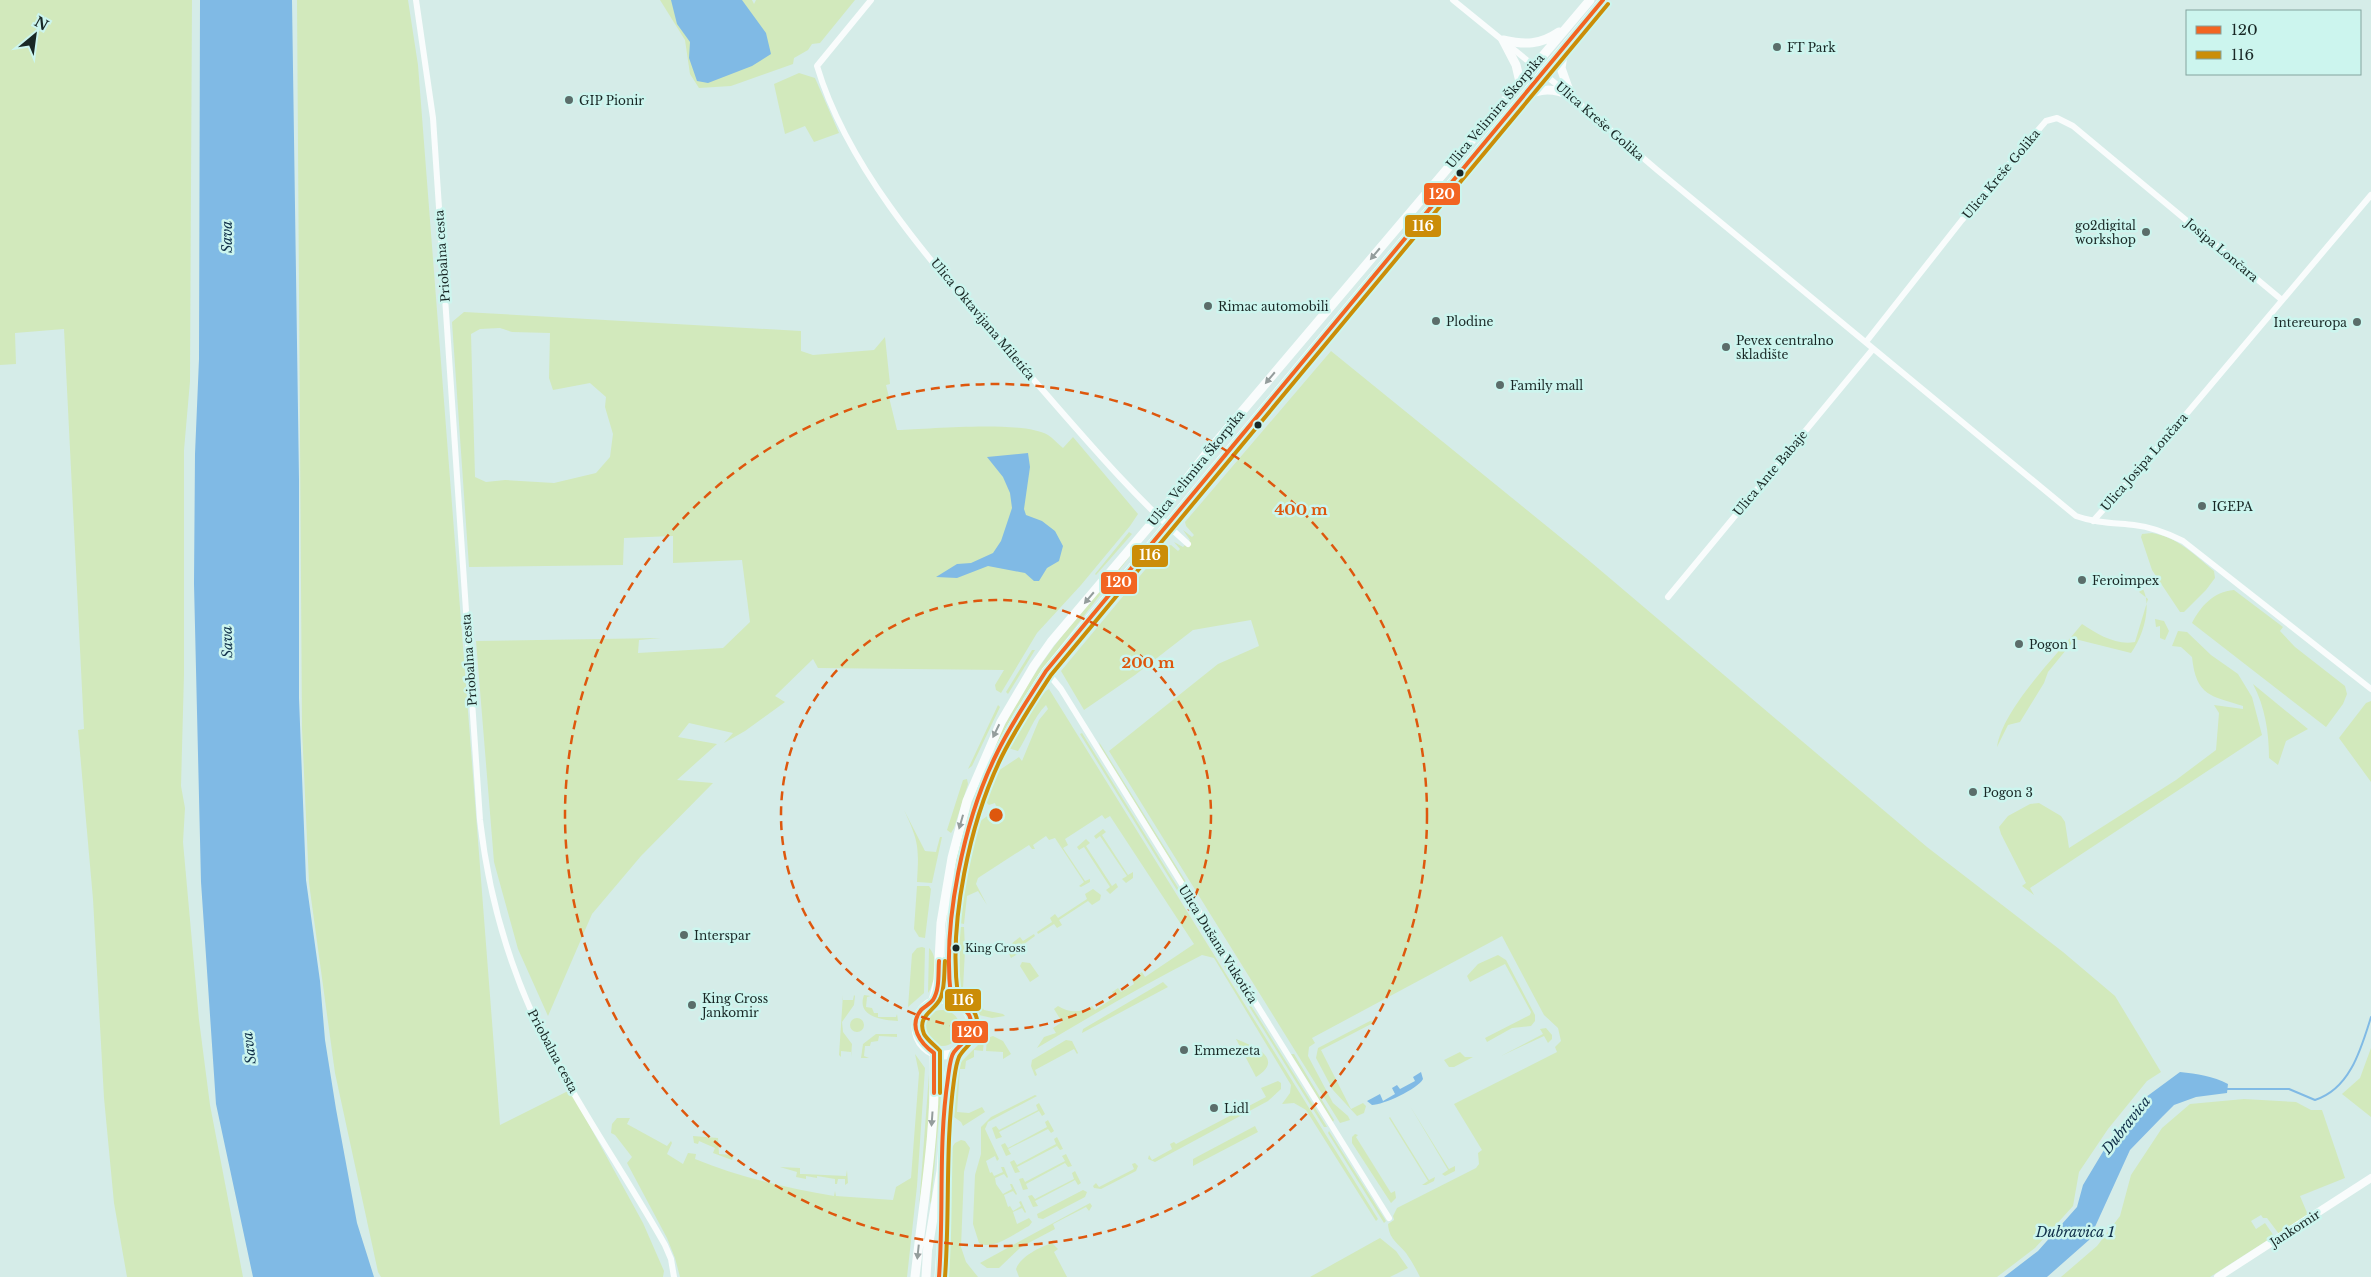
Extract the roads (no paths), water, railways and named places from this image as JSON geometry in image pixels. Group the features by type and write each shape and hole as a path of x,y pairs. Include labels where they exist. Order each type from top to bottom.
{"main road":[{"name":"Ulica Velimira Škorpika","path":"932,1001 938,980 941,923 952,858 967,801 990,743 1013,698 1034,666 1158,516 1206,454 1590,0"},
{"name":"Ulica Velimira Škorpika","path":"953,1000 948,974 952,924 959,874 972,822 996,756 1046,671 1603,0"},
{"path":"1503,40 1533,44 1544,41 1568,26"},
{"path":"1503,40 1516,65 1520,82"},
{"path":"1566,44 1561,68 1572,96"},
{"path":"1521,98 1538,90 1548,89 1572,96"},
{"path":"942,999 953,1000 965,1009 972,1028 969,1038 964,1046 954,1052 943,1054 934,1052 920,1042 916,1027 922,1010 932,1001 942,999"},
{"path":"915,1277 928,1169 935,1078 934,1052"},
{"path":"938,1277 942,1233 941,1171 948,1077 954,1052"},
{"path":"926,1277 928,1169"},
{"path":"928,1248 941,1171"}],"street":[{"name":"Priobalna cesta","path":"416,0 433,118 484,862 506,945 521,988 538,1026 568,1083 665,1245 671,1259 674,1277"},
{"name":"Ulica Oktavijana Miletića","path":"871,0 817,66 823,84 850,142 889,206 997,338 1121,480 1188,544"},
{"name":"Ulica Kreše Golika","path":"1453,0 1572,96 1662,174 2054,500 2076,516 2093,521"},
{"name":"Ulica Kreše Golika","path":"1866,342 1962,220 2046,121 2057,118 2073,126 2162,200"},
{"name":"Ulica Josipa Lončara","path":"2093,521 2140,469 2371,195"},
{"name":"Josipa Lončara","path":"2162,200 2282,300"},
{"name":"Ulica Ante Babaje","path":"1668,597 1873,349"},
{"name":"Ulica Josipa Lončara","path":"2093,521 2136,526 2165,532 2183,541 2371,689"},
{"name":"Ulica Dušana Vukotića","path":"1046,671 1061,689 1389,1218"},
{"name":"Jankomir","path":"2218,1277 2371,1178"}],"water":[{"name":"Sava","path":"200,0 292,0 299,480 299,698 306,880 320,981 325,1040 336,1109 357,1223 374,1277 253,1277 216,1104 201,882 194,584 195,454 199,359"},
{"path":"671,0 742,0 766,33 771,54 752,66 708,83 697,81 689,58 690,42 677,24"},
{"path":"1028,453 1030,467 1024,509 1026,515 1042,521 1055,531 1063,546 1059,561 1047,568 1039,581 1034,581 1025,573 988,566 957,578 936,577 957,564 971,563 993,553 1001,541 1012,508 1010,493 1003,477 987,457"},
{"path":"1421,1072 1423,1079 1408,1092 1377,1104 1372,1105 1367,1101 1380,1094 1383,1101 1395,1094 1392,1088 1397,1085 1400,1089 1415,1081 1413,1077"},
{"name":"Dubravica 1","path":"2180,1072 2222,1081 2228,1084 2227,1093 2196,1097 2174,1105 2163,1116 2130,1150 2089,1240 2047,1277 2004,1277 2038,1251 2077,1207 2083,1185 2113,1135 2142,1100"}],"waterway":[{"name":"Dubravica","path":"2227,1089 2289,1089 2315,1100 2327,1095 2337,1087 2352,1066 2363,1042 2371,1017"}],"place":[{"name":"FT Park","path":"1777,47"},
{"name":"GIP Pionir","path":"569,100"},
{"name":"go2digital workshop","path":"2146,232"},
{"name":"Rimac automobili","path":"1208,306"},
{"name":"Plodine","path":"1436,321"},
{"name":"Intereuropa","path":"2357,322"},
{"name":"Pevex centralno skladište","path":"1726,347"},
{"name":"Family mall","path":"1500,385"},
{"name":"IGEPA","path":"2202,506"},
{"name":"Feroimpex","path":"2082,580"},
{"name":"Pogon 1","path":"2019,644"},
{"name":"Pogon 3","path":"1973,792"},
{"name":"Interspar","path":"684,935"},
{"name":"King Cross","path":"956,948"},
{"name":"King Cross Jankomir","path":"692,1005"},
{"name":"Emmezeta","path":"1184,1050"},
{"name":"Lidl","path":"1214,1108"}]}
